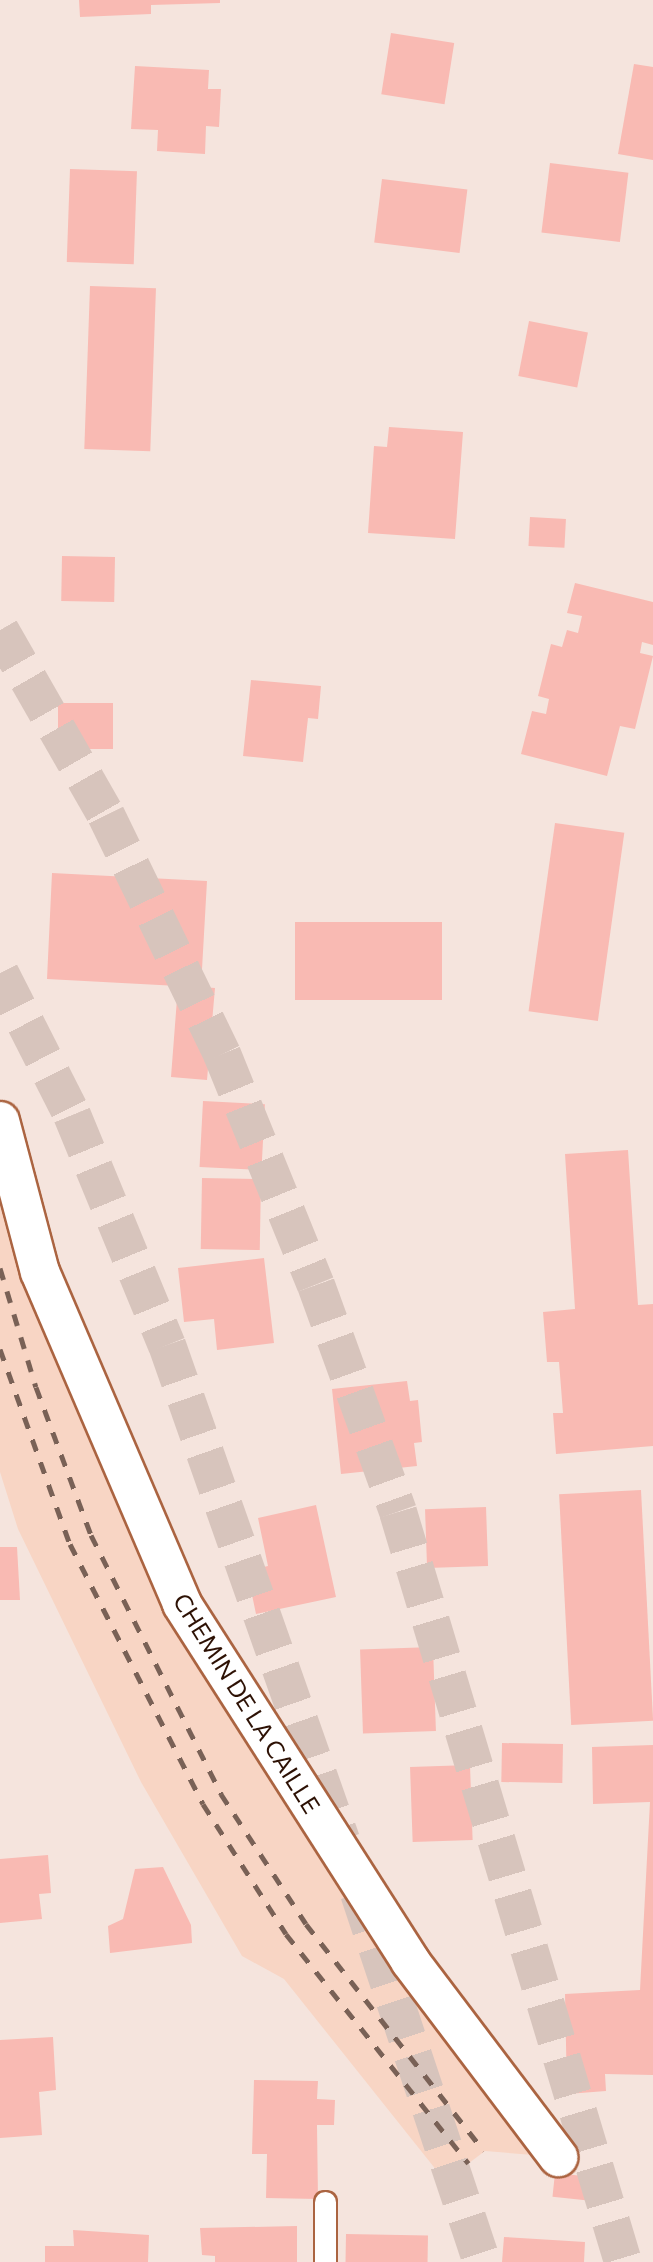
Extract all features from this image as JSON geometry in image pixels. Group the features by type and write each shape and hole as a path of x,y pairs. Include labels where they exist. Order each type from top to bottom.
{"street":[{"name":"CHEMIN DE LA CAILLE","path":"0,1121 40,1272 182,1604 410,1961 558,2157"}],"lane":[{"path":"325,2202 325,2262"}],"shaded area":[{"path":"0,1121 182,1604 558,2157 485,2151 445,2181 284,1979 242,1956 141,1782 18,1529 0,1472"}],"building":[{"path":"79,0 220,0 220,3 151,5 151,14 80,17"},
{"path":"391,33 454,43 445,104 381,94"},
{"path":"634,64 653,67 653,160 618,154"},
{"path":"135,66 209,70 208,89 221,89 219,127 206,126 205,154 157,151 158,130 131,129"},
{"path":"550,163 628,173 620,242 541,232"},
{"path":"70,169 137,171 134,264 67,262"},
{"path":"382,179 467,189 460,253 374,243"},
{"path":"90,286 156,288 150,451 84,449"},
{"path":"529,321 588,332 577,387 518,376"},
{"path":"389,427 463,432 455,539 368,533 374,446 387,447"},
{"path":"530,517 566,519 564,548 528,546"},
{"path":"62,556 115,557 114,602 61,601"},
{"path":"575,583 653,602 653,645 642,642 640,653 653,656 635,729 620,726 607,776 521,754 532,711 546,714 549,699 538,696 551,644 562,647 567,630 578,633 582,616 567,613"},
{"path":"251,680 321,686 318,719 308,718 303,762 243,756"},
{"path":"58,703 113,703 113,749 58,749"},
{"path":"555,823 624,833 598,1021 529,1011"},
{"path":"52,873 207,881 201,987 215,988 207,1080 171,1077 178,986 47,979"},
{"path":"295,922 442,922 442,1000 295,1000"},
{"path":"203,1101 265,1104 261,1170 200,1167"},
{"path":"628,1150 638,1305 653,1304 653,1446 556,1454 553,1413 563,1413 559,1362 547,1362 543,1312 575,1309 565,1154"},
{"path":"202,1178 261,1179 260,1250 201,1249"},
{"path":"264,1258 274,1343 217,1350 214,1319 184,1322 178,1268"},
{"path":"407,1381 410,1401 418,1400 422,1442 414,1443 417,1466 341,1474 332,1389"},
{"path":"641,1490 653,1721 571,1725 559,1494"},
{"path":"316,1505 336,1597 256,1614 247,1571 268,1566 258,1518"},
{"path":"486,1507 488,1566 427,1568 425,1509"},
{"path":"0,1547 17,1547 20,1600 0,1600"},
{"path":"433,1647 436,1731 363,1733 360,1650"},
{"path":"502,1743 563,1744 562,1783 501,1782"},
{"path":"653,1745 653,2075 605,2074 606,2091 567,2094 565,1994 640,1990 650,1802 593,1804 592,1747"},
{"path":"470,1765 473,1840 413,1842 410,1767"},
{"path":"48,1855 51,1893 39,1894 42,1919 0,1923 0,1859"},
{"path":"163,1867 191,1925 192,1943 110,1953 108,1926 123,1919 135,1869"},
{"path":"53,2037 56,2090 39,2092 42,2135 0,2138 0,2040"},
{"path":"254,2080 318,2081 317,2099 335,2100 334,2125 317,2125 318,2199 266,2198 267,2154 252,2154"},
{"path":"555,2173 593,2177 590,2201 552,2197"},
{"path":"297,2226 297,2262 215,2262 215,2256 202,2255 200,2228"},
{"path":"73,2230 149,2235 148,2262 45,2262 45,2246 74,2246"},
{"path":"346,2234 428,2235 428,2262 346,2262"},
{"path":"504,2237 585,2242 584,2262 502,2262"}],"tunnel":[{"path":"0,630 106,815 222,1054 316,1285 398,1512 623,2262"},
{"path":"0,973 72,1115 167,1345 341,1840"},
{"path":"359,1893 482,2262"}],"railway":[{"path":"0,1268 36,1387 91,1535 221,1794 306,1924 484,2151"},
{"path":"0,1349 70,1544 203,1804 286,1934 468,2163"}]}
